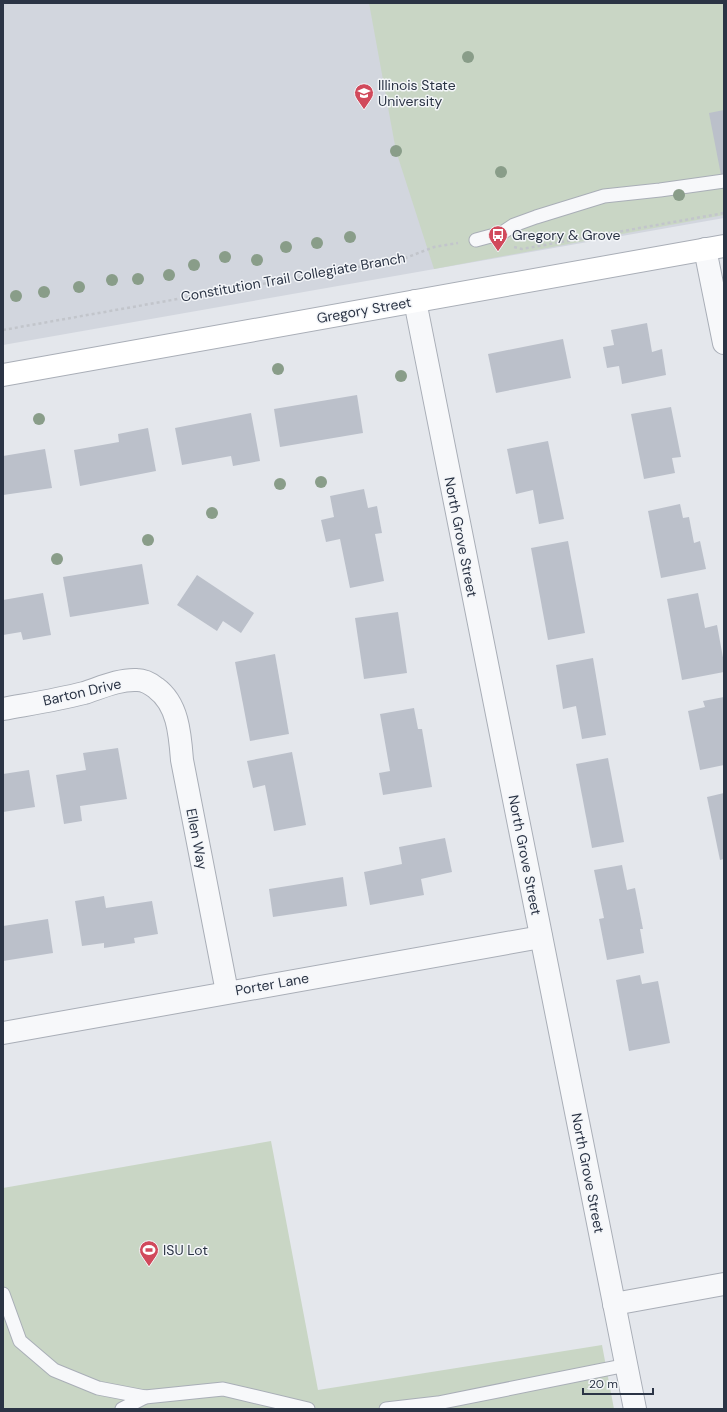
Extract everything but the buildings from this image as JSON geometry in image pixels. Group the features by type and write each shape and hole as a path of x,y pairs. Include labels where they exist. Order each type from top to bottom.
{"main road":[{"name":"Gregory Street","path":"3,375 715,247"}],"street":[{"path":"715,247 724,343"},
{"name":"North Grove Street","path":"414,301 635,1409"},
{"name":"Barton Drive","path":"3,709 82,693 132,680 150,684 159,690"},
{"name":"Ellen Way","path":"159,690 171,704 176,718 182,760 227,992"},
{"name":"Porter Lane","path":"3,1033 541,937"},
{"path":"614,1304 724,1284"}],"lane":[{"path":"476,240 502,233 514,225 604,196 724,181"},
{"path":"3,1294 20,1341 54,1370 98,1388 145,1397 223,1389 308,1409"},
{"path":"386,1409 438,1403 627,1365"},
{"path":"122,1409 145,1397"}],"path":[{"name":"Constitution Trail Collegiate Branch","path":"3,330 403,259 434,247 476,240 522,249 724,213"}],"shaded area":[{"name":"Illinois State University","path":"3,3 724,3 724,218 3,345"}],"green space":[{"path":"369,3 724,3 724,215 434,269 396,151"},
{"name":"ISU Lot","path":"271,1141 318,1390 602,1345 614,1409 3,1409 3,1188"}],"place":[{"name":"Illinois State University","path":"364,110"},
{"name":"Gregory & Grove","path":"498,252"},
{"name":"ISU Lot","path":"149,1267"}]}
